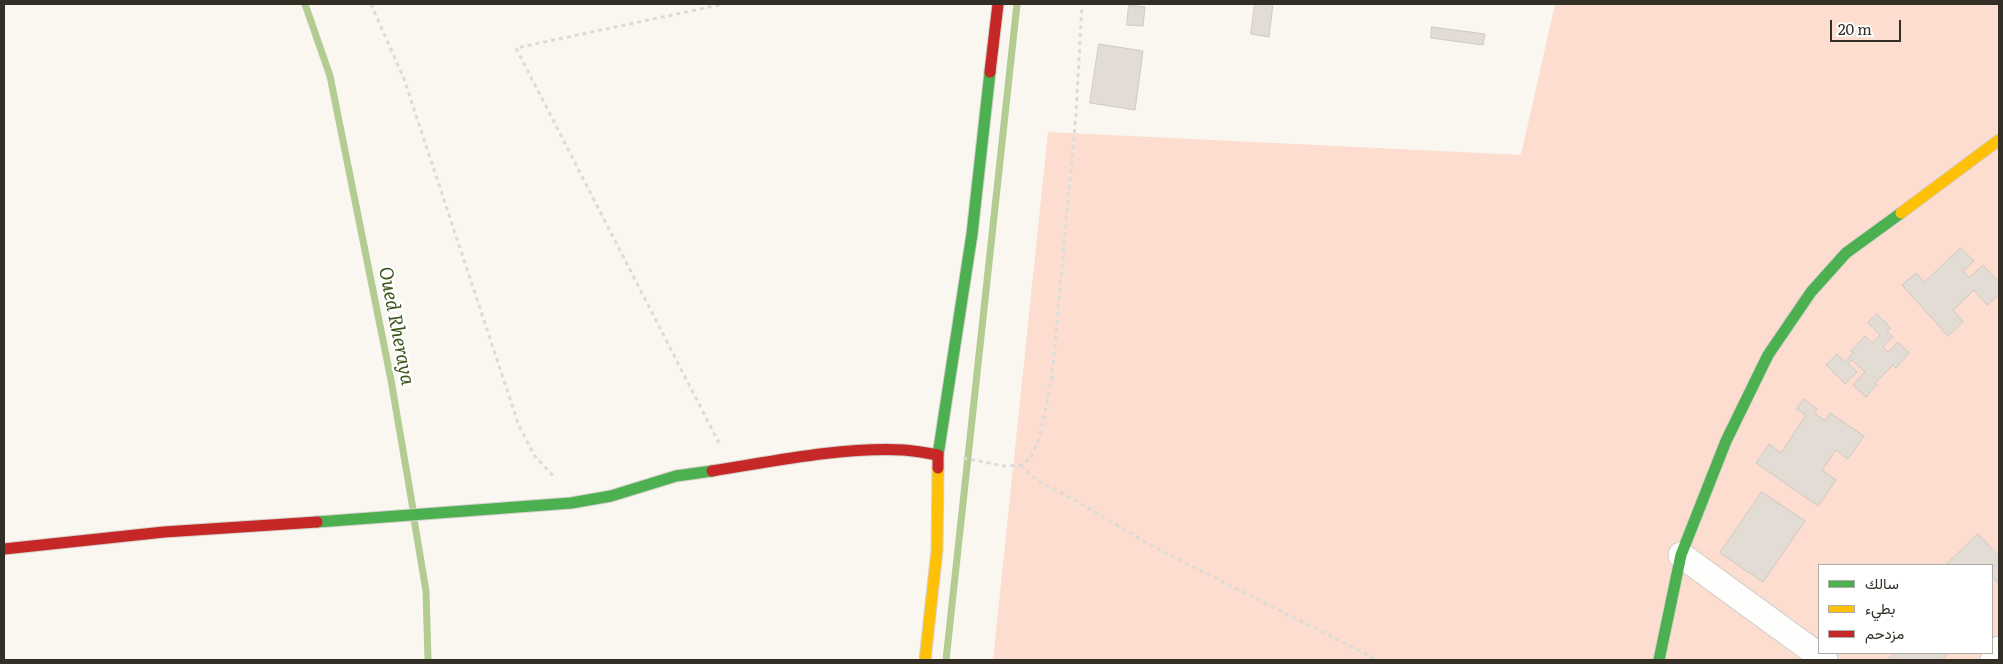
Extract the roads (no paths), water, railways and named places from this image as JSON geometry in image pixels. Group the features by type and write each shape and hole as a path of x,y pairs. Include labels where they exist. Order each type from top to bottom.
{"street":[{"path":"925,660 937,550 938,455 972,234 998,4"},
{"path":"1659,660 1681,555 1726,441 1768,355 1811,292 1846,253 1999,140"},
{"path":"4,549 164,532 571,503 611,496 676,476 832,453 875,450 913,451 938,455"},
{"path":"1681,555 1825,660"},
{"path":"1993,660 1999,649"}],"waterway":[{"name":"Oued Rheraya","path":"305,4 330,76 391,380 413,509"},
{"path":"946,660 1017,4"},
{"name":"Oued Rheraya","path":"414,519 426,591 428,660"}]}
